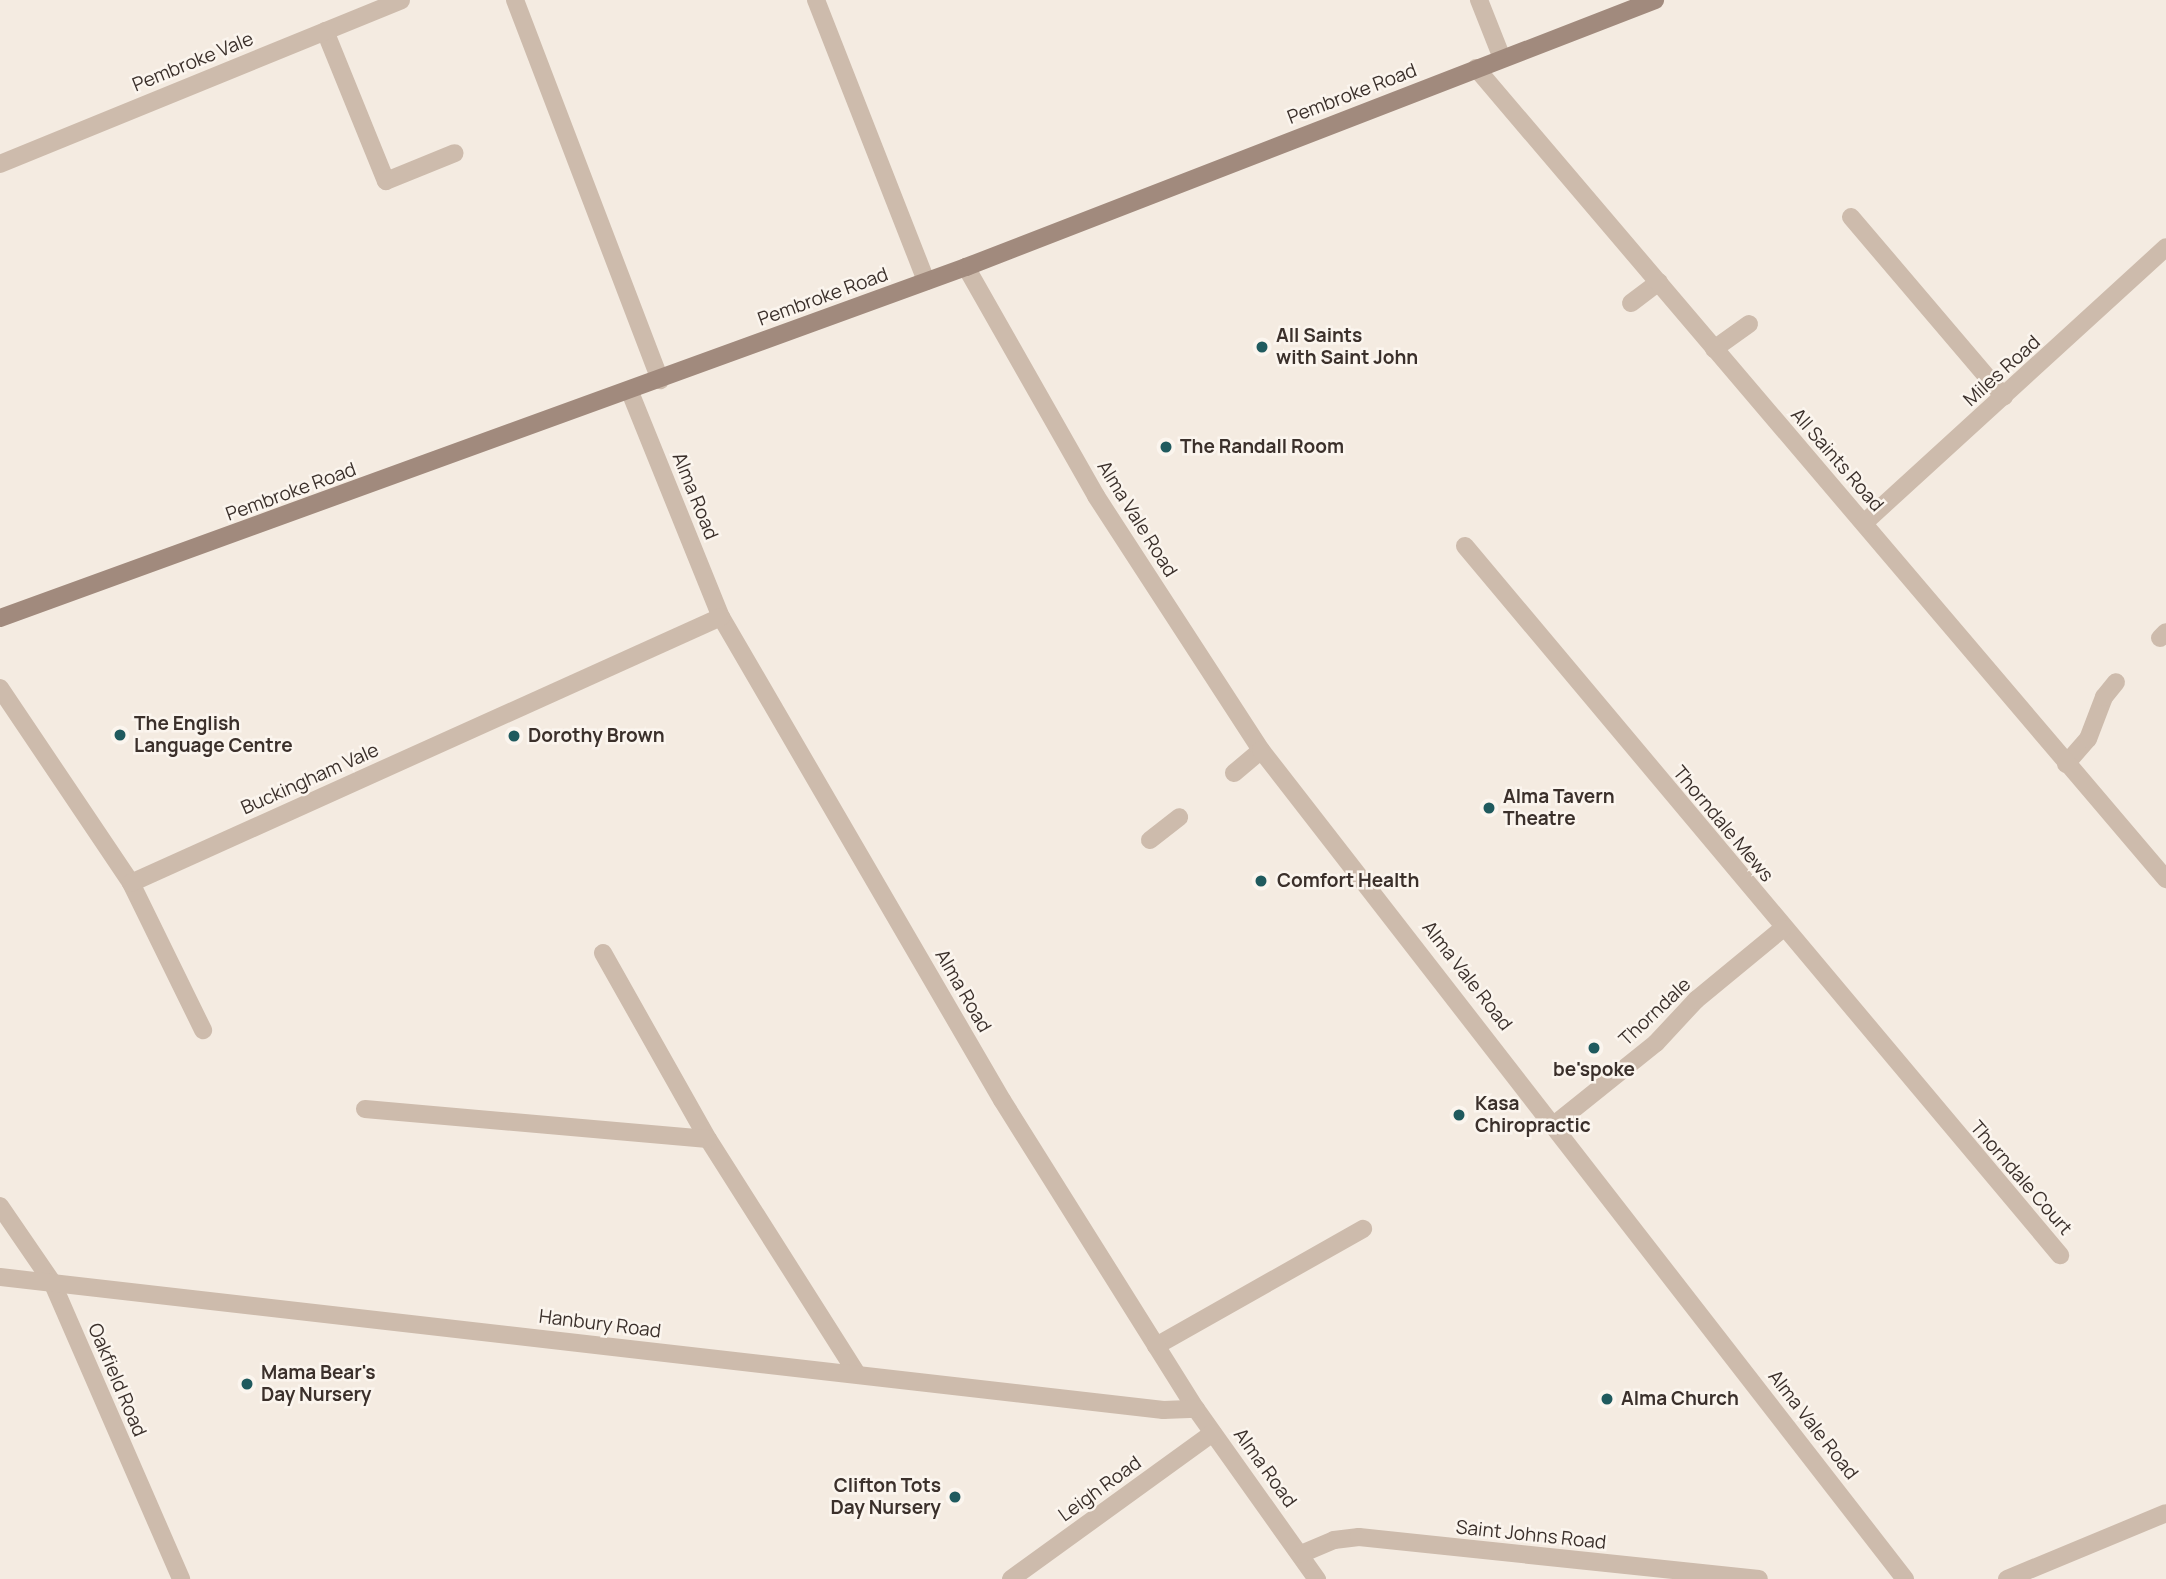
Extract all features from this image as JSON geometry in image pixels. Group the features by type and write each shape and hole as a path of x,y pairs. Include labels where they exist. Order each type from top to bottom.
{"main road":[{"name":"Pembroke Road","path":"0,618 631,392 966,267 1655,0"}],"street":[{"name":"Pembroke Vale","path":"0,163 401,0"},
{"path":"515,0 660,380"},
{"path":"816,0 926,281"},
{"path":"1479,0 1502,58"},
{"path":"325,31 386,181 455,153"},
{"name":"All Saints Road","path":"1476,68 2166,879"},
{"path":"1851,217 2004,397"},
{"name":"Miles Road","path":"1864,523 2166,247"},
{"name":"Alma Vale Road","path":"966,267 1096,496 1261,750 1555,1124 1905,1579"},
{"path":"1631,303 1659,282"},
{"path":"1714,349 1749,324"},
{"name":"Alma Road","path":"631,392 721,617 1002,1100 1196,1409 1317,1579"},
{"name":"Thorndale Mews","path":"1465,546 1782,929 1951,1128"},
{"name":"Buckingham Vale","path":"131,883 721,617"},
{"path":"2066,764 2088,739 2104,697 2116,682"},
{"path":"0,688 131,883 203,1030"},
{"path":"1234,773 1261,750"},
{"path":"1150,840 1179,817"},
{"name":"Thorndale","path":"1555,1124 1656,1043 1696,1000 1782,929"},
{"path":"603,953 708,1139 857,1374"},
{"path":"365,1109 708,1139"},
{"name":"Thorndale Court","path":"1951,1128 2060,1255"},
{"name":"Oakfield Road","path":"0,1206 52,1282 181,1579"},
{"path":"1156,1346 1363,1229"},
{"name":"Hanbury Road","path":"0,1277 1163,1410 1196,1409"},
{"name":"Leigh Road","path":"1011,1579 1213,1433"},
{"path":"2007,1579 2166,1513"},
{"name":"Saint Johns Road","path":"1301,1554 1334,1540 1359,1537 1759,1579"}],"place":[{"name":"All Saints with Saint John","path":"1262,347"},
{"name":"The Randall Room","path":"1166,447"},
{"name":"The English Language Centre","path":"120,735"},
{"name":"Dorothy Brown","path":"514,736"},
{"name":"Alma Tavern Theatre","path":"1489,808"},
{"name":"Comfort Health","path":"1261,881"},
{"name":"be'spoke","path":"1594,1048"},
{"name":"Kasa Chiropractic","path":"1459,1115"},
{"name":"Mama Bear's Day Nursery","path":"247,1384"},
{"name":"Alma Church","path":"1607,1399"},
{"name":"Clifton Tots Day Nursery","path":"955,1497"}]}
